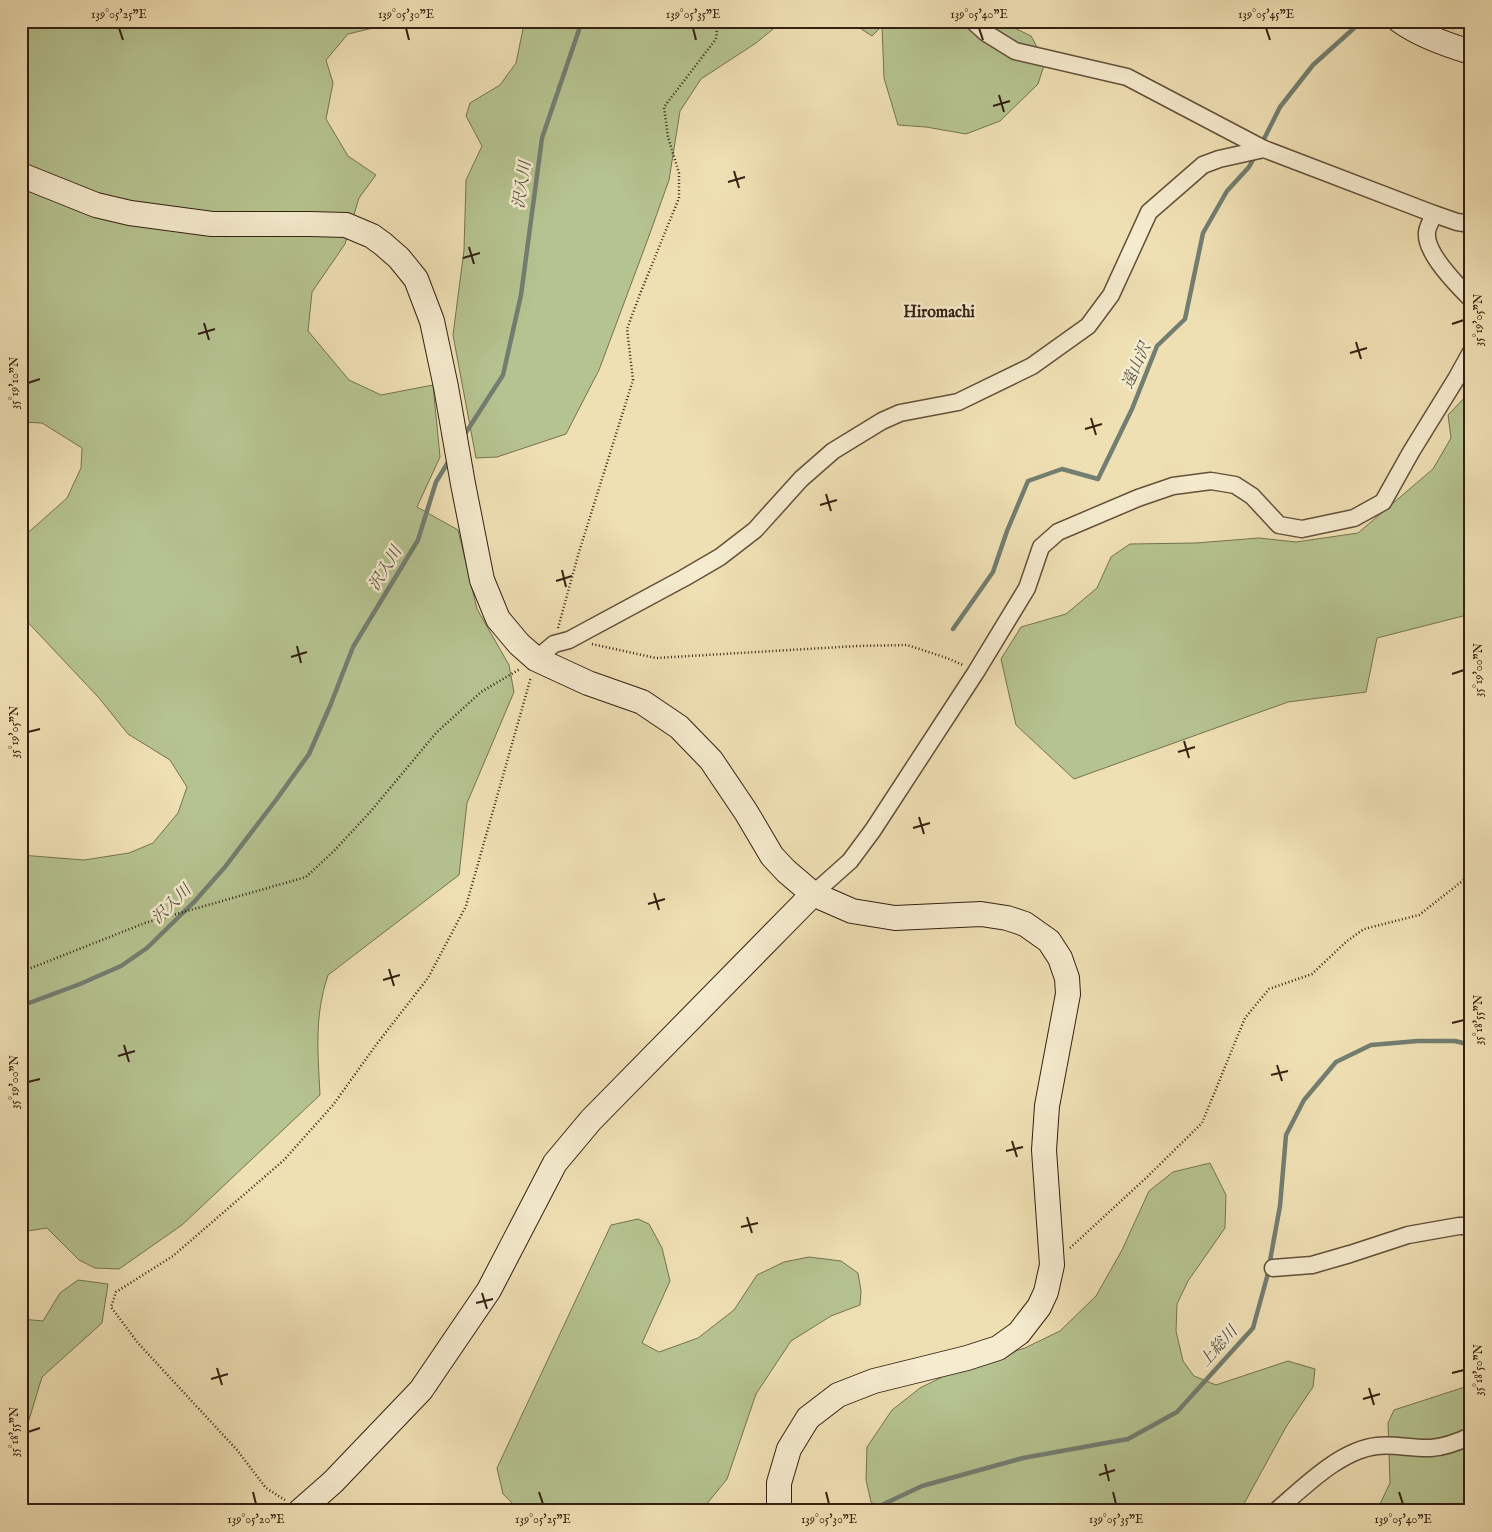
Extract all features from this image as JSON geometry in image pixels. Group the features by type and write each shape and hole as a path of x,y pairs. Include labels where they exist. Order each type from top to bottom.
{"street":[{"path":"973,21 986,33 1015,50 1127,77 1264,149 1434,214 1457,222 1471,224"},
{"path":"1400,21 1411,29 1452,47 1471,52"},
{"path":"21,175 96,205 130,213 212,224 346,226 372,236 399,258 416,279 432,321 482,580 498,619 519,644 553,647 720,557 755,530 801,478 833,451 882,421 900,413 958,402 1032,366 1088,326 1111,295 1149,212 1203,165 1219,159 1264,149"},
{"path":"1434,214 1427,233 1430,250 1454,282 1471,299"},
{"path":"300,1510 333,1482 421,1390 489,1290 555,1163 591,1120 813,894 850,861 874,830 976,672 1027,588 1041,547 1058,532 1123,504 1173,486 1211,480 1235,485 1252,496 1279,525 1302,529 1354,518 1383,502 1471,352"},
{"path":"553,647 588,683 642,702 679,727 711,760 746,812 772,856 813,894 852,911 895,918 981,914 1007,918 1025,924 1049,941 1060,958 1067,978 1068,994 1047,1106 1044,1150 1052,1265 1046,1292 1039,1307 1019,1334 998,1348 967,1358 874,1381 838,1395 808,1418 789,1448 779,1483 779,1511"},
{"path":"1273,1268 1312,1265 1408,1235 1459,1226 1471,1226"},
{"path":"1276,1511 1326,1469 1359,1450 1378,1446 1430,1448 1454,1444 1471,1436"}],"path":[{"path":"300,1510 266,1488 237,1450 138,1343 112,1307 114,1299 116,1292 173,1256 284,1160 332,1105 428,978 466,906 520,711 553,647 579,552 633,380 627,329 678,198 679,173 668,137 664,107 716,39 718,21"},
{"path":"21,972 145,923 306,877 334,851 371,811 436,732 481,692 553,647 656,658 857,646 907,646 947,658 976,672"},
{"path":"1052,1265 1202,1123 1245,1018 1269,989 1312,974 1347,941 1364,929 1419,915 1471,876"}],"green space":[{"path":"21,21 402,21 348,34 326,60 333,83 326,119 348,156 376,175 359,198 345,244 312,292 308,331 349,380 381,395 433,385 440,457 417,507 458,530 477,609 509,665 514,692 467,803 459,875 328,975 321,1005 318,1035 320,1095 182,1225 119,1269 95,1268 79,1260 47,1228 21,1232 21,855 84,860 129,853 153,843 178,813 187,787 170,760 128,734 99,698 21,615 21,539 67,498 81,468 82,448 42,423 21,422"},
{"path":"533,21 783,21 756,43 701,79 680,111 669,180 599,370 566,434 497,457 476,458 453,335 464,250 466,180 482,146 466,116 470,103 500,85 516,63 523,29"},
{"path":"849,21 1000,21 1031,36 1045,62 1038,84 1000,121 966,134 926,127 898,125 884,78 882,26 872,36"},
{"path":"1471,393 1471,623 1467,615 1377,638 1366,692 1288,702 1074,779 1016,725 1001,659 1021,627 1066,614 1097,588 1111,557 1130,544 1196,543 1259,538 1296,542 1358,533 1433,469 1451,438 1448,415"},
{"path":"1210,1163 1226,1195 1225,1228 1188,1281 1177,1304 1176,1331 1183,1361 1194,1376 1216,1385 1288,1361 1315,1369 1313,1387 1286,1427 1240,1511 887,1511 871,1502 866,1480 867,1447 892,1410 920,1388 966,1365 1025,1348 1060,1331 1096,1296 1122,1250 1149,1191 1173,1172"},
{"path":"638,1219 649,1224 662,1248 670,1281 642,1343 659,1352 698,1338 734,1310 757,1275 784,1262 809,1257 841,1261 858,1273 861,1291 860,1305 831,1316 791,1341 756,1394 727,1479 701,1511 520,1511 503,1494 497,1468 611,1225"},
{"path":"78,1280 108,1284 102,1323 42,1377 21,1446 21,1319 43,1321 60,1293"},
{"path":"1471,1385 1471,1511 1366,1511 1378,1508 1390,1483 1388,1423 1394,1410"}],"waterway":[{"name":"沢入川","path":"463,437 503,375 521,295 542,138 582,21"},
{"name":"遠山沢","path":"1261,145 1280,107 1313,65 1362,21"},
{"name":"遠山沢","path":"953,629 993,572 1007,531 1028,481 1062,469 1098,479 1132,409 1157,346 1185,319 1203,233 1227,191 1249,167 1255,156"},
{"name":"沢入川","path":"21,1006 121,966 147,948 194,902 225,867 309,754 353,647 418,540 436,482 450,459"},
{"name":"上総川","path":"869,1511 922,1486 1023,1458 1128,1439 1177,1412 1253,1328 1267,1277 1280,1206 1286,1135 1304,1100 1336,1062 1371,1045 1418,1041 1455,1041 1471,1045"}],"district":[{"name":"Hiromachi","path":"939,313"}]}
